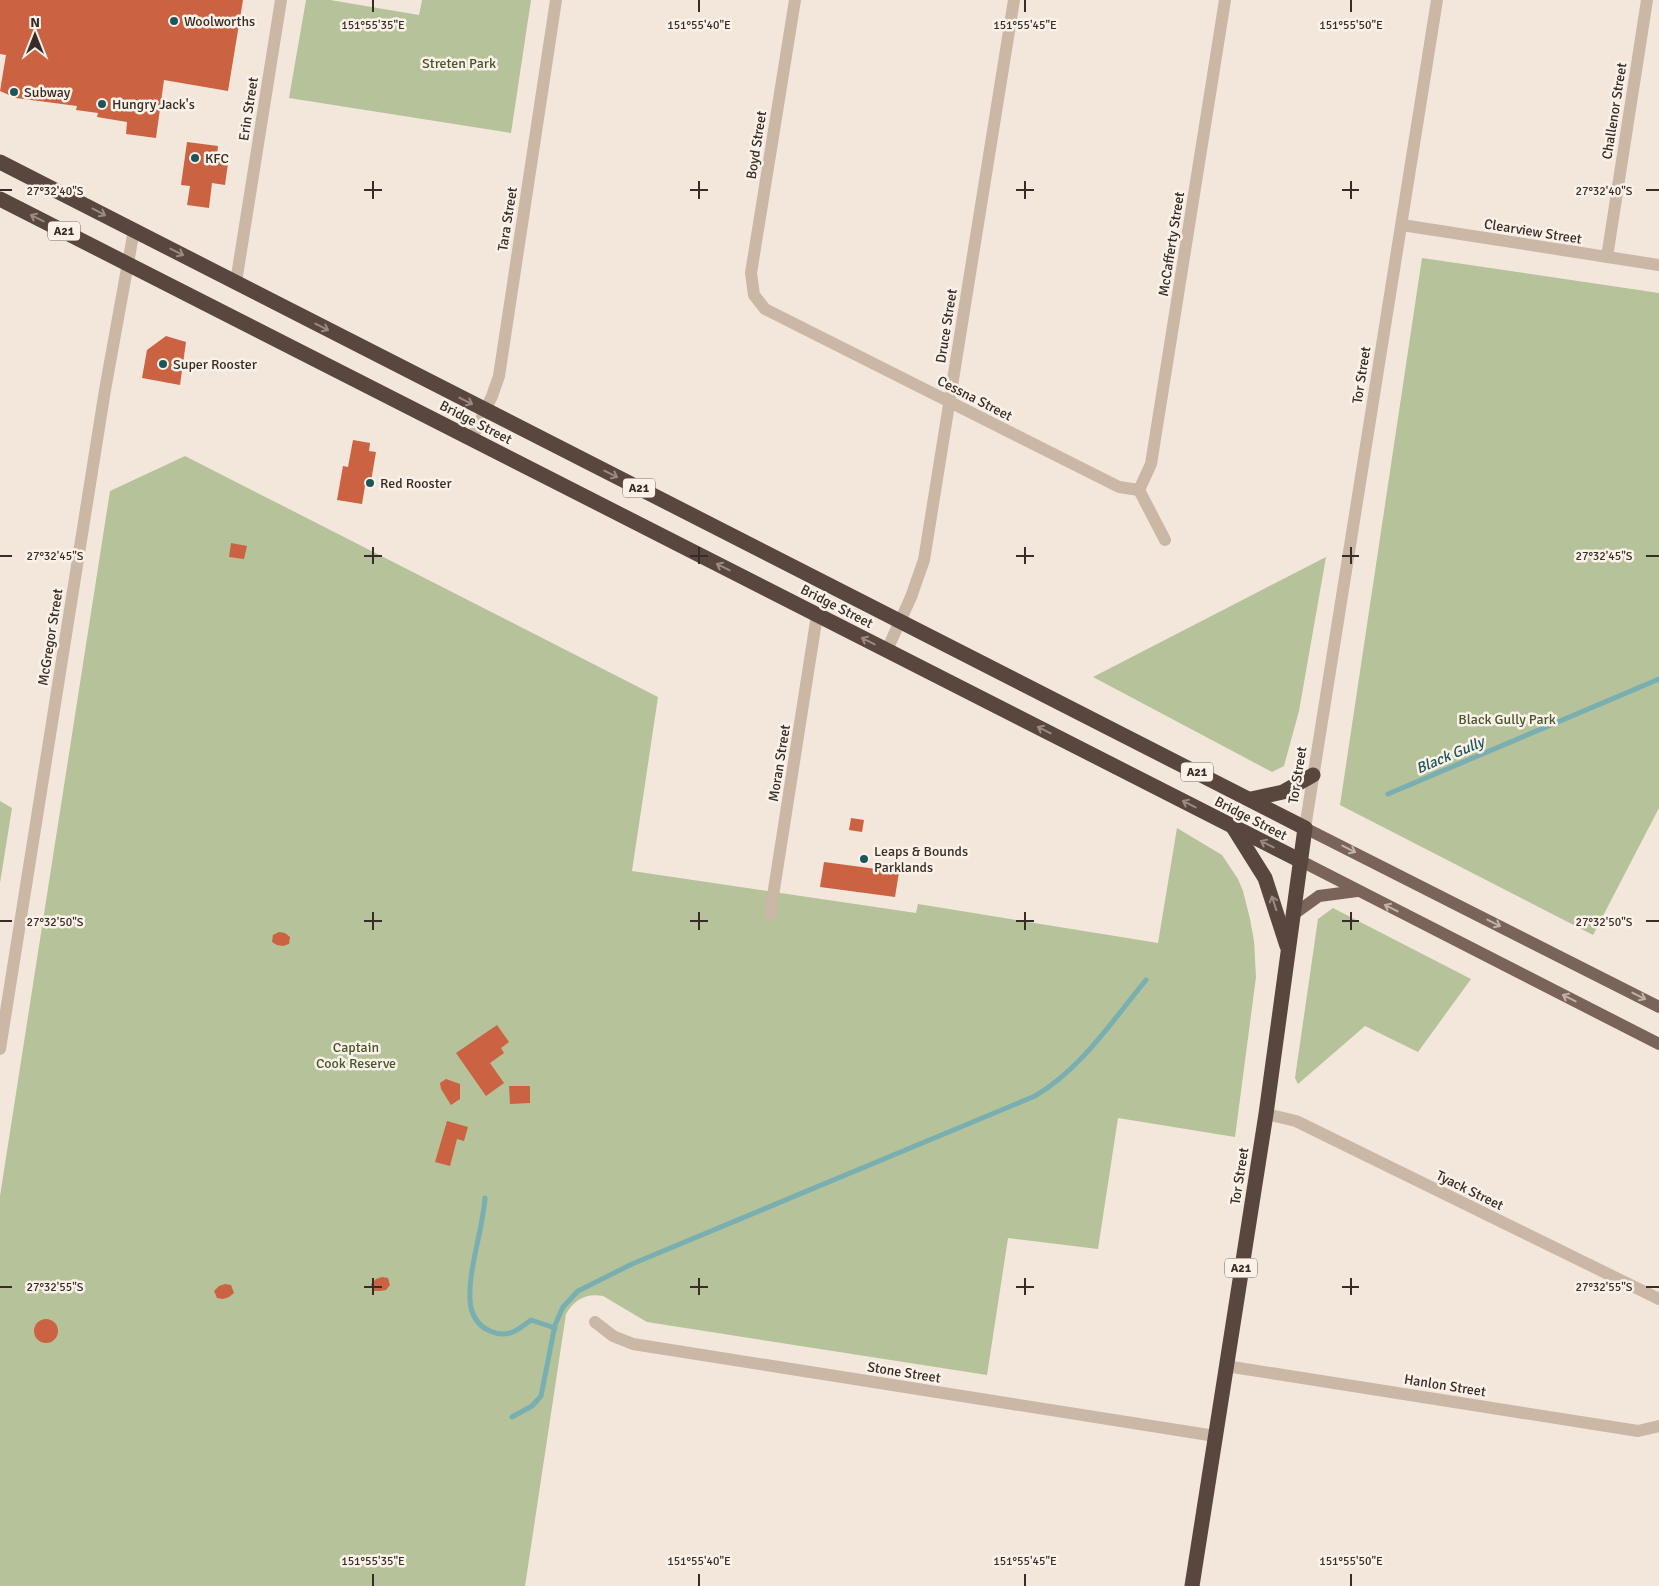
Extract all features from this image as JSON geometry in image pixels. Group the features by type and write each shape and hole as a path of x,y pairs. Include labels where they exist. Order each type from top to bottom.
{"highway":[{"name":"Bridge Street","path":"0,162 486,411 901,620 1305,828"},
{"name":"Bridge Street","path":"0,199 1301,861"},
{"path":"1251,799 1283,792 1313,775"},
{"name":"A21","path":"1232,826 1265,878 1288,950"},
{"name":"Tor Street","path":"1192,1586 1266,1114 1305,828"}],"main road":[{"name":"Bridge Street","path":"1305,828 1659,1006"},
{"name":"Bridge Street","path":"1301,861 1659,1044"},
{"path":"1294,914 1319,896 1357,891"}],"street":[{"name":"Erin Street","path":"236,282 281,0"},
{"name":"Tara Street","path":"472,438 486,411 499,376 556,0"},
{"name":"Boyd Street","path":"754,295 751,274 795,0"},
{"name":"Druce Street","path":"887,650 911,597 924,560 1014,0"},
{"name":"McCafferty Street","path":"1139,490 1151,464 1225,0"},
{"name":"Tor Street","path":"1305,828 1437,0"},
{"name":"Challenor Street","path":"1607,257 1647,0"},
{"name":"Clearview Street","path":"1402,225 1659,265"},
{"name":"McGregor Street","path":"0,1049 84,522 134,230"},
{"name":"Cessna Street","path":"754,295 765,309 1119,487 1139,490"},
{"path":"1139,490 1165,540"},
{"name":"Moran Street","path":"770,915 817,615"},
{"name":"Tyack Street","path":"1266,1114 1296,1121 1659,1299"},
{"name":"Stone Street","path":"595,1322 613,1336 633,1344 1215,1436"},
{"name":"Hanlon Street","path":"1226,1366 1638,1431 1659,1426"}],"green space":[{"name":"Streten Park","path":"306,0 330,0 419,15 422,0 531,0 511,133 289,98"},
{"name":"Black Gully Park","path":"1422,258 1659,293 1659,808 1593,935 1340,805"},
{"name":"Captain Cook Reserve","path":"185,456 658,697 632,871 916,913 918,904 1158,943 1177,828 1222,855 1238,879 1243,891 1254,941 1256,977 1235,1137 1118,1118 1098,1249 1008,1238 987,1375 647,1322 603,1296 591,1295 577,1301 566,1314 525,1586 0,1586 0,1196 110,491"},
{"path":"1326,557 1299,711 1284,766 1272,772 1093,677"},
{"path":"0,801 12,808 0,883"},
{"path":"1333,908 1471,979 1418,1052 1365,1026 1298,1084 1295,1078 1318,919"}],"building":[{"path":"0,0 243,0 228,91 164,80 156,138 126,134 127,122 97,117 98,113 76,110 77,106 16,98 0,91 6,55 0,54"},
{"path":"187,142 218,146 217,155 229,156 225,185 212,183 209,208 187,205 190,186 181,185"},
{"name":"Super Rooster","path":"166,336 186,342 180,385 142,378 147,350"},
{"path":"353,440 370,443 369,451 376,452 370,487 365,486 362,504 337,500 343,466 348,467"},
{"path":"231,543 247,546 244,559 229,557"},
{"path":"851,818 864,820 862,832 849,830"},
{"path":"824,862 899,872 895,897 820,887"},
{"path":"279,932 285,933 290,937 289,944 283,946 272,942 273,935"},
{"path":"497,1025 509,1042 501,1048 504,1053 490,1063 504,1083 486,1096 456,1053"},
{"path":"446,1079 460,1084 460,1099 451,1105 441,1089 440,1083"},
{"path":"509,1086 530,1086 530,1103 510,1104"},
{"path":"447,1121 468,1127 464,1141 457,1139 450,1166 435,1162"},
{"path":"388,1278 390,1285 386,1290 373,1291 371,1284 376,1279"},
{"path":"231,1285 234,1293 223,1299 217,1298 214,1291 219,1286"},
{"path":"46,1319 55,1322 58,1331 55,1340 46,1343 37,1340 34,1331 37,1322"}],"waterway":[{"name":"Black Gully","path":"1388,794 1659,679"},
{"path":"512,1417 532,1406 541,1396 555,1325 563,1307 578,1291 632,1264 1035,1096 1067,1073 1095,1043 1146,980"},
{"path":"485,1198 470,1283 471,1308 474,1316 483,1327 502,1334 512,1332 531,1320 555,1328"}],"place":[{"name":"Woolworths","path":"174,21"},
{"name":"Subway","path":"14,92"},
{"name":"Hungry Jack's","path":"102,104"},
{"name":"KFC","path":"195,158"},
{"name":"Super Rooster","path":"163,364"},
{"name":"Red Rooster","path":"370,483"},
{"name":"Leaps & Bounds Parklands","path":"864,859"}]}
